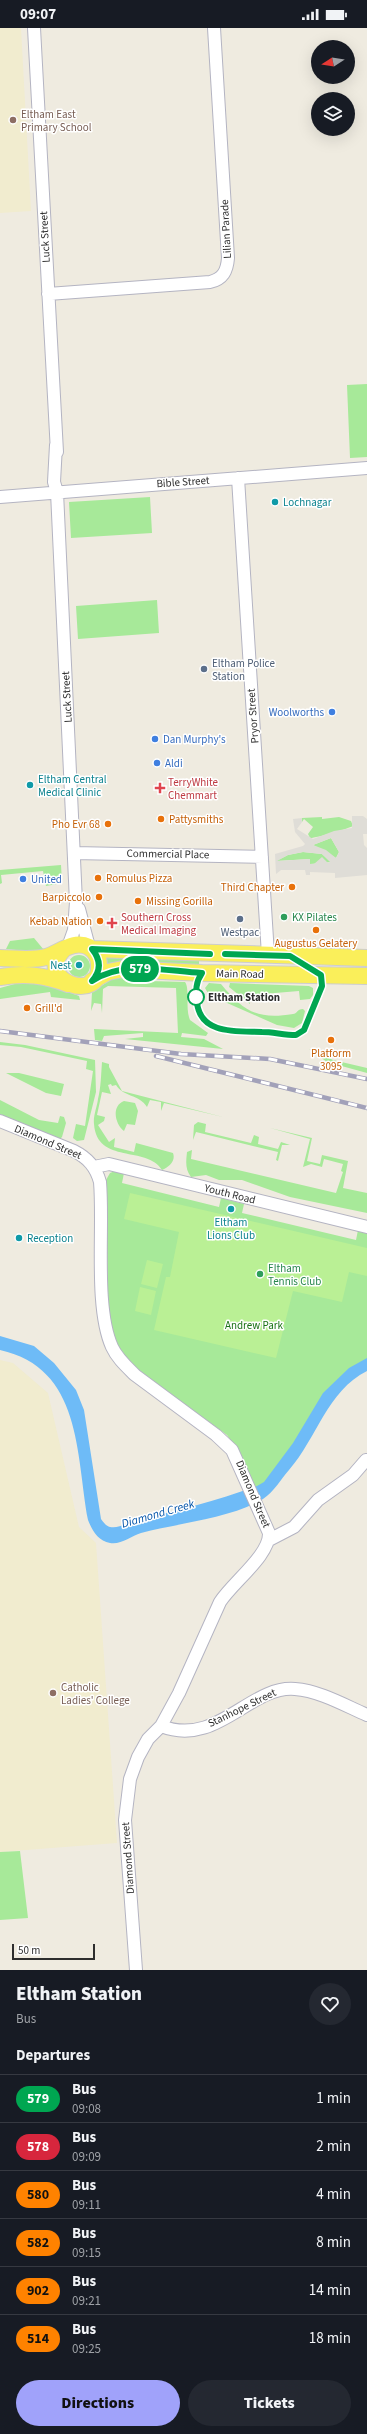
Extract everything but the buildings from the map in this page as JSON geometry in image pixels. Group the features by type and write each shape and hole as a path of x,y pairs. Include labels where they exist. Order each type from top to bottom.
{"main road":[{"path":"0,958 42,958 79,944 91,948 98,958 99,968 92,981 80,986 33,974 0,977"},
{"path":"66,948 59,956 57,965 59,974 68,984"},
{"name":"Main Road","path":"91,948 367,958"},
{"path":"202,973 225,954"},
{"path":"290,956 321,975"},
{"name":"Main Road","path":"92,981 108,972 123,969 202,973 367,976"}],"street":[{"name":"Luck Street","path":"34,28 56,445 62,481 57,492 76,902 74,930 66,948"},
{"name":"Lilian Parade","path":"48,294 210,282 218,279 224,273 228,258 214,28"},
{"name":"Bible Street","path":"0,497 367,468"},
{"name":"Pryor Street","path":"238,478 268,955"},
{"name":"Commercial Place","path":"74,853 262,857"},
{"name":"Luck Street","path":"76,902 91,948"},
{"name":"Diamond Street","path":"0,1121 74,1151 85,1157 94,1167 100,1182 104,1310 112,1347 124,1365 135,1375 227,1444 240,1464 266,1524 269,1540 267,1546 227,1591 220,1602 161,1726 148,1739 133,1768 125,1820 136,1970"},
{"name":"Youth Road","path":"94,1167 109,1164 367,1228"},
{"path":"269,1540 294,1527 318,1500 353,1475 366,1460"},
{"name":"Stanhope Street","path":"161,1726 176,1731 193,1730 216,1722 267,1695 281,1690 295,1688 322,1695 367,1715"}],"shaded area":[{"name":"Eltham East Primary School","path":"0,28 21,28 31,211 0,213"},
{"path":"352,816 363,816 367,819 367,834 363,834 364,845 367,848 367,875 335,878 335,873 310,872 310,875 306,875 305,870 281,870 276,874 275,854 303,846 305,844 295,832 293,819 302,818 302,822 297,829 313,839 334,831 352,828","holes":["331,838 339,852 336,858 326,850 313,845","303,852 322,854 330,862 328,863 322,857 314,864 310,864 310,859 277,861 288,855"]},
{"name":"Catholic Ladies' College","path":"0,1360 13,1363 48,1393 79,1527 96,1543 117,1843 0,1852"}],"green space":[{"path":"367,384 367,457 350,458 347,385"},
{"path":"150,497 152,533 71,538 69,502"},
{"path":"157,600 159,633 78,639 76,606"},
{"path":"322,817 322,819 339,817 351,821 353,826 310,838 308,834 313,827 304,819 302,822 302,818"},
{"path":"331,838 339,852 336,858 313,845"},
{"path":"303,852 322,854 331,862 310,864 310,859 276,861 288,855"},
{"path":"61,865 62,883 46,886 43,871 1,875 2,883 0,884 0,870"},
{"path":"34,938 44,950 36,952 6,949 10,941"},
{"path":"79,955 87,958 90,966 87,974 79,977 71,974 68,966 71,958"},
{"path":"107,958 199,959 199,966 107,965"},
{"path":"121,977 149,981 185,982 190,1020 208,1033 206,1036 182,1033 181,1037 204,1039 223,1049 125,1039 143,1037 143,1033 104,1036 102,1041 95,1040 94,1029 178,1033 176,988 108,986 103,989 102,1013 101,1004 94,1003 91,1011 92,992 112,979"},
{"path":"22,982 53,986 79,996 80,1000 51,997 50,992 0,999 0,988"},
{"path":"209,983 221,984 236,1001 244,1007 260,1014 280,1016 294,1014 303,1009 305,1011 302,1023 294,1028 277,1025 209,995 205,988"},
{"path":"230,983 309,986 313,988 313,995 310,999 300,1000 299,991 250,995 250,1004 229,987"},
{"path":"0,1042 25,1045 95,1060 96,1092 84,1140 77,1141 73,1138 76,1124 85,1126 93,1071 86,1069 87,1061 21,1047 0,1045"},
{"path":"309,1049 333,1060 367,1068 367,1073 327,1062"},
{"path":"102,1062 109,1064 109,1067 122,1091 223,1117 164,1103 161,1111 161,1102 150,1100 147,1107 140,1100 123,1092 119,1089 116,1085 112,1086 111,1084 108,1085 111,1094 102,1092 97,1115 105,1117 104,1121 98,1125 109,1142 115,1138 114,1147 134,1152 136,1143 173,1153 174,1159 162,1170 155,1163 145,1158 113,1150 104,1145 97,1137 94,1124 100,1090"},
{"path":"6,1073 19,1073 64,1084 61,1096 46,1093"},
{"path":"0,1100 39,1120 58,1123 60,1116 64,1117 66,1123 62,1137 60,1139 30,1129 0,1114"},
{"path":"124,1101 135,1103 138,1111 135,1125 127,1124 124,1131 118,1124 116,1111 120,1103"},
{"path":"198,1122 206,1124 205,1132 251,1143 254,1135 259,1137 258,1144 278,1149 281,1142 290,1145 282,1145 278,1161 276,1160 278,1152 196,1132 193,1140 194,1125"},
{"path":"270,1128 312,1138 307,1161 320,1164 322,1155 348,1161 343,1188 367,1193 367,1213 290,1197 242,1180 219,1180 206,1175 191,1177 189,1174 186,1159 187,1152 192,1150 191,1159 336,1193 343,1172 341,1171 343,1164 324,1159 322,1167 311,1164 303,1167 310,1139"},
{"name":"Andrew Park","path":"115,1171 124,1173 122,1183 219,1207 221,1198 244,1204 242,1213 356,1240 358,1230 367,1232 367,1366 355,1372 256,1493 232,1442 227,1435 135,1369 121,1354 113,1335 108,1306 106,1180 110,1173"},
{"name":"Eltham Tennis Club","path":"130,1193 367,1248 367,1276 349,1272 342,1302 293,1291 276,1358 154,1330 166,1277 170,1277 179,1232 124,1219"},
{"path":"147,1260 163,1264 157,1288 141,1284"},
{"path":"140,1287 156,1291 151,1315 135,1311"},
{"path":"20,1851 28,1918 0,1920 0,1852"}],"water":[{"path":"0,1336 34,1346 54,1363 76,1390 84,1410 101,1519 107,1526 110,1527 120,1526 136,1520 212,1501 257,1486 264,1482 293,1443 323,1393 349,1368 367,1358 367,1371 353,1380 342,1390 332,1403 299,1457 274,1489 263,1499 250,1506 220,1516 156,1529 141,1533 122,1542 110,1543 99,1537 88,1520 77,1442 70,1417 61,1394 47,1375 27,1360 0,1350"}],"railway":[{"path":"0,1031 181,1054 270,1059 367,1079"},
{"path":"156,1056 367,1108"}],"bus line":[{"name":"579","path":"210,954 92,949 98,958 99,963 98,973 92,981 108,972 123,969 202,973 196,982 195,991 199,1015 205,1022 229,1031 282,1032 291,1035 301,1033 307,1027 312,1010 323,984 321,975 290,956 225,954"}],"place":[{"name":"Eltham East Primary School","path":"13,120"},
{"name":"Lochnagar","path":"275,502"},
{"name":"Eltham Police Station","path":"204,669"},
{"name":"Woolworths","path":"332,712"},
{"name":"Dan Murphy's","path":"155,739"},
{"name":"Aldi","path":"157,763"},
{"name":"Eltham Central Medical Clinic","path":"30,785"},
{"name":"TerryWhite Chemmart","path":"160,788"},
{"name":"Pattysmiths","path":"161,819"},
{"name":"Pho Evr 68","path":"108,824"},
{"name":"Romulus Pizza","path":"98,878"},
{"name":"United","path":"23,879"},
{"name":"Third Chapter","path":"292,887"},
{"name":"Barpiccolo","path":"99,897"},
{"name":"Missing Gorilla","path":"138,901"},
{"name":"KX Pilates","path":"284,917"},
{"name":"Westpac","path":"240,919"},
{"name":"Kebab Nation","path":"100,921"},
{"name":"Southern Cross Medical Imaging","path":"112,923"},
{"name":"Augustus Gelatery","path":"316,930"},
{"name":"Nest","path":"79,965"},
{"name":"Eltham Station","path":"196,997"},
{"name":"Grill'd","path":"27,1008"},
{"name":"Platform 3095","path":"331,1040"},
{"name":"Eltham Lions Club","path":"231,1209"},
{"name":"Reception","path":"19,1238"},
{"name":"Eltham Tennis Club","path":"260,1274"},
{"name":"Catholic Ladies' College","path":"53,1693"}],"water label":[{"name":"Diamond Creek","path":"158,1514"}]}
